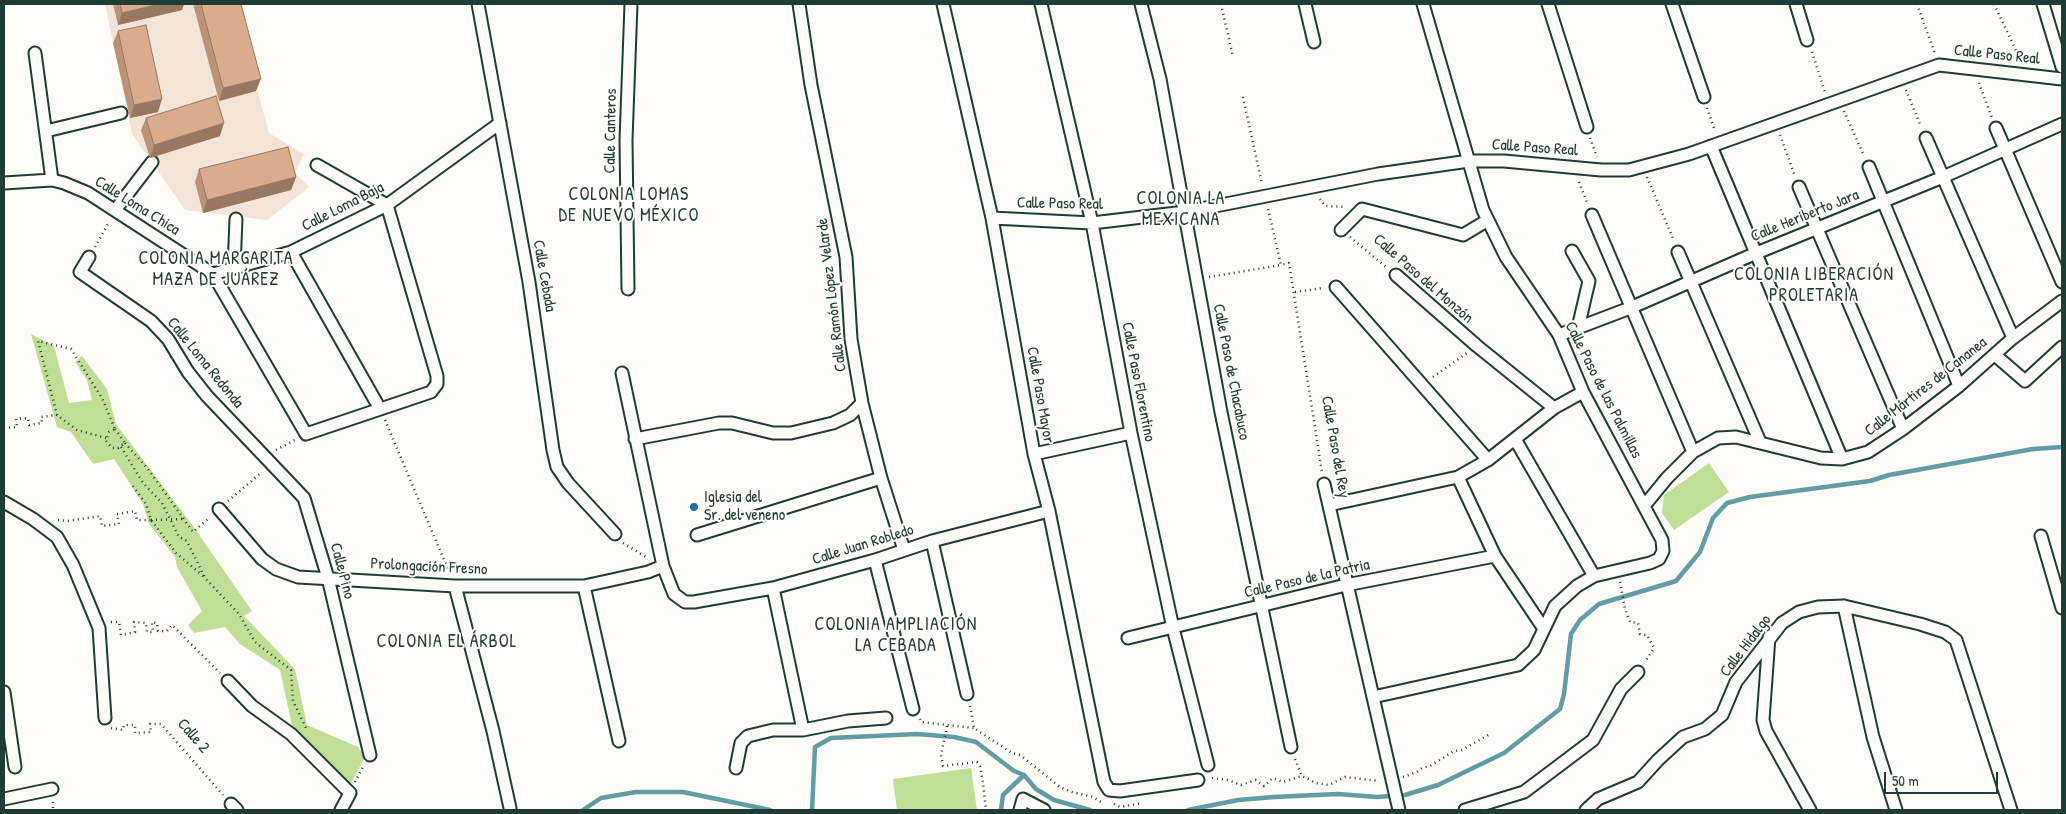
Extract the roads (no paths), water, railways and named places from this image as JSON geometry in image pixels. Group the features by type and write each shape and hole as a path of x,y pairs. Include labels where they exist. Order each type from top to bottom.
{"street":[{"name":"Calle Cebada","path":"478,4 529,282 557,467 568,483 615,534"},
{"name":"Calle Canteros","path":"628,289 626,140 631,4"},
{"name":"Calle Ramón López Velarde","path":"799,4 811,85 846,257 851,339 862,403 881,478 904,550"},
{"name":"Calle Paso Mayor","path":"943,4 992,218 1034,454 1049,512 1104,782 1109,790 1120,791 1198,780"},
{"name":"Calle Paso Florentino","path":"1041,4 1092,223 1130,434 1173,628 1208,765"},
{"name":"Calle Paso de Chacabuco","path":"1141,4 1160,79 1196,280 1291,747"},
{"path":"1305,4 1314,42"},
{"name":"Calle Paso de las Palmillas","path":"1422,4 1488,220 1506,257 1560,335 1582,392 1662,540 1662,551 1659,559 1650,563 1594,576"},
{"path":"1548,4 1587,128"},
{"path":"1672,4 1704,97"},
{"path":"1796,4 1808,40"},
{"path":"2043,4 2062,67"},
{"path":"35,53 52,180"},
{"name":"Calle Paso Real","path":"992,218 1092,223 1185,212 1378,174 1470,161 1504,161 1601,170 1630,170 1715,145 1939,65 2062,79"},
{"path":"46,131 121,113"},
{"name":"Calle Loma Baja","path":"213,274 292,252 387,205 500,124"},
{"name":"Calle Heriberto Jara","path":"1560,335 1630,308 1754,254 1943,177 2062,124"},
{"path":"1996,128 2062,282"},
{"path":"1926,138 2013,338"},
{"path":"1715,145 1754,254 1842,459"},
{"path":"116,210 152,162"},
{"path":"292,252 380,409 431,392 437,384 437,376 387,205 317,165"},
{"path":"1869,167 1959,386"},
{"name":"Calle Loma Chica","path":"4,183 52,180 88,193 213,274 306,434 380,409"},
{"path":"1799,187 1903,429"},
{"path":"1341,230 1362,209 1463,235 1488,220"},
{"path":"1592,215 1630,308 1693,452"},
{"path":"234,268 236,219"},
{"path":"1572,251 1589,281 1578,328"},
{"path":"1678,252 1760,442"},
{"name":"Calle Loma Redonda","path":"89,257 80,272 150,321 168,339 188,372 207,396 267,461"},
{"name":"Calle Paso del Monzón","path":"1396,275 1477,346 1554,408"},
{"path":"1336,286 1488,460"},
{"name":"Calle Mártires de Cananea","path":"1644,506 1667,478 1693,452 1718,438 1736,437 1821,458 1842,459 1868,452 1903,429 1959,386 2013,338 2062,301"},
{"path":"1995,356 2025,381 2062,348"},
{"path":"622,373 663,566"},
{"path":"1329,505 1458,477 1488,460 1554,408 1582,392"},
{"path":"635,439 732,423 772,433 791,433 832,423 850,415 862,403"},
{"path":"1034,454 1130,434"},
{"path":"1373,697 1518,665 1534,650 1555,606 1577,586 1594,576 1515,439"},
{"name":"Calle Pino","path":"267,461 304,498 328,578 370,755"},
{"path":"1458,477 1495,556 1544,629"},
{"path":"697,535 881,478"},
{"name":"Calle Paso del Rey","path":"1324,484 1373,697 1396,781 1399,810"},
{"path":"4,502 57,537 73,565 98,625 105,718"},
{"name":"Prolongación Fresno","path":"219,509 262,559 276,569 298,578 328,578 455,586 584,586 648,572 663,566"},
{"name":"Calle Juan Robledo","path":"663,566 674,594 685,602 694,602 773,588 875,560 932,541 1049,512"},
{"path":"2041,536 2062,608"},
{"path":"932,541 967,694"},
{"name":"Calle Paso de la Patria","path":"1128,638 1346,585 1495,556"},
{"path":"875,560 913,709"},
{"path":"455,586 493,732 510,808"},
{"path":"584,586 620,741"},
{"path":"773,588 803,730"},
{"path":"1844,606 1873,738 1896,810"},
{"name":"Calle Hidalgo","path":"1586,810 1598,799 1638,782 1682,737 1705,730 1722,715 1736,682 1769,637 1782,623 1799,612 1818,607 1844,606 1920,624 1945,632 1956,640 2011,810"},
{"path":"1769,637 1763,720 1766,732 1810,810"},
{"path":"1465,810 1524,792 1593,740 1621,689 1638,672"},
{"path":"228,680 252,706 290,734 350,793 341,810"},
{"path":"4,692 15,767 4,758"},
{"path":"736,768 741,743 748,736 774,730 803,730 848,721 886,718"},
{"path":"4,799 52,789"},
{"path":"1022,805 1044,810"}],"waterway":[{"path":"1188,810 1238,800 1274,797 1338,794 1377,797 1405,795 1438,785 1504,753 1560,709 1564,694 1571,634 1580,620 1599,604 1676,581 1700,552 1713,518 1727,503 1750,497 1870,481 1889,475 2033,449 2062,447"},
{"path":"812,810 815,747 831,738 917,734 954,737 976,742 1014,771 1024,775 1036,789 1054,800 1090,810"},
{"path":"1001,810 1003,795 1024,775"},
{"path":"583,810 601,798 636,792 683,792 770,810"}],"place":[{"name":"Iglesia del Sr. del veneno","path":"694,507"}],"district":[{"name":"COLONIA LOMAS DE NUEVO MÉXICO","path":"629,205"},
{"name":"COLONIA LA MEXICANA","path":"1181,209"},
{"name":"COLONIA MARGARITA MAZA DE JUÁREZ","path":"216,269"},
{"name":"COLONIA LIBERACIÓN PROLETARIA","path":"1814,285"},
{"name":"COLONIA AMPLIACIÓN LA CEBADA","path":"896,635"},
{"name":"COLONIA EL ÁRBOL","path":"447,642"}]}
